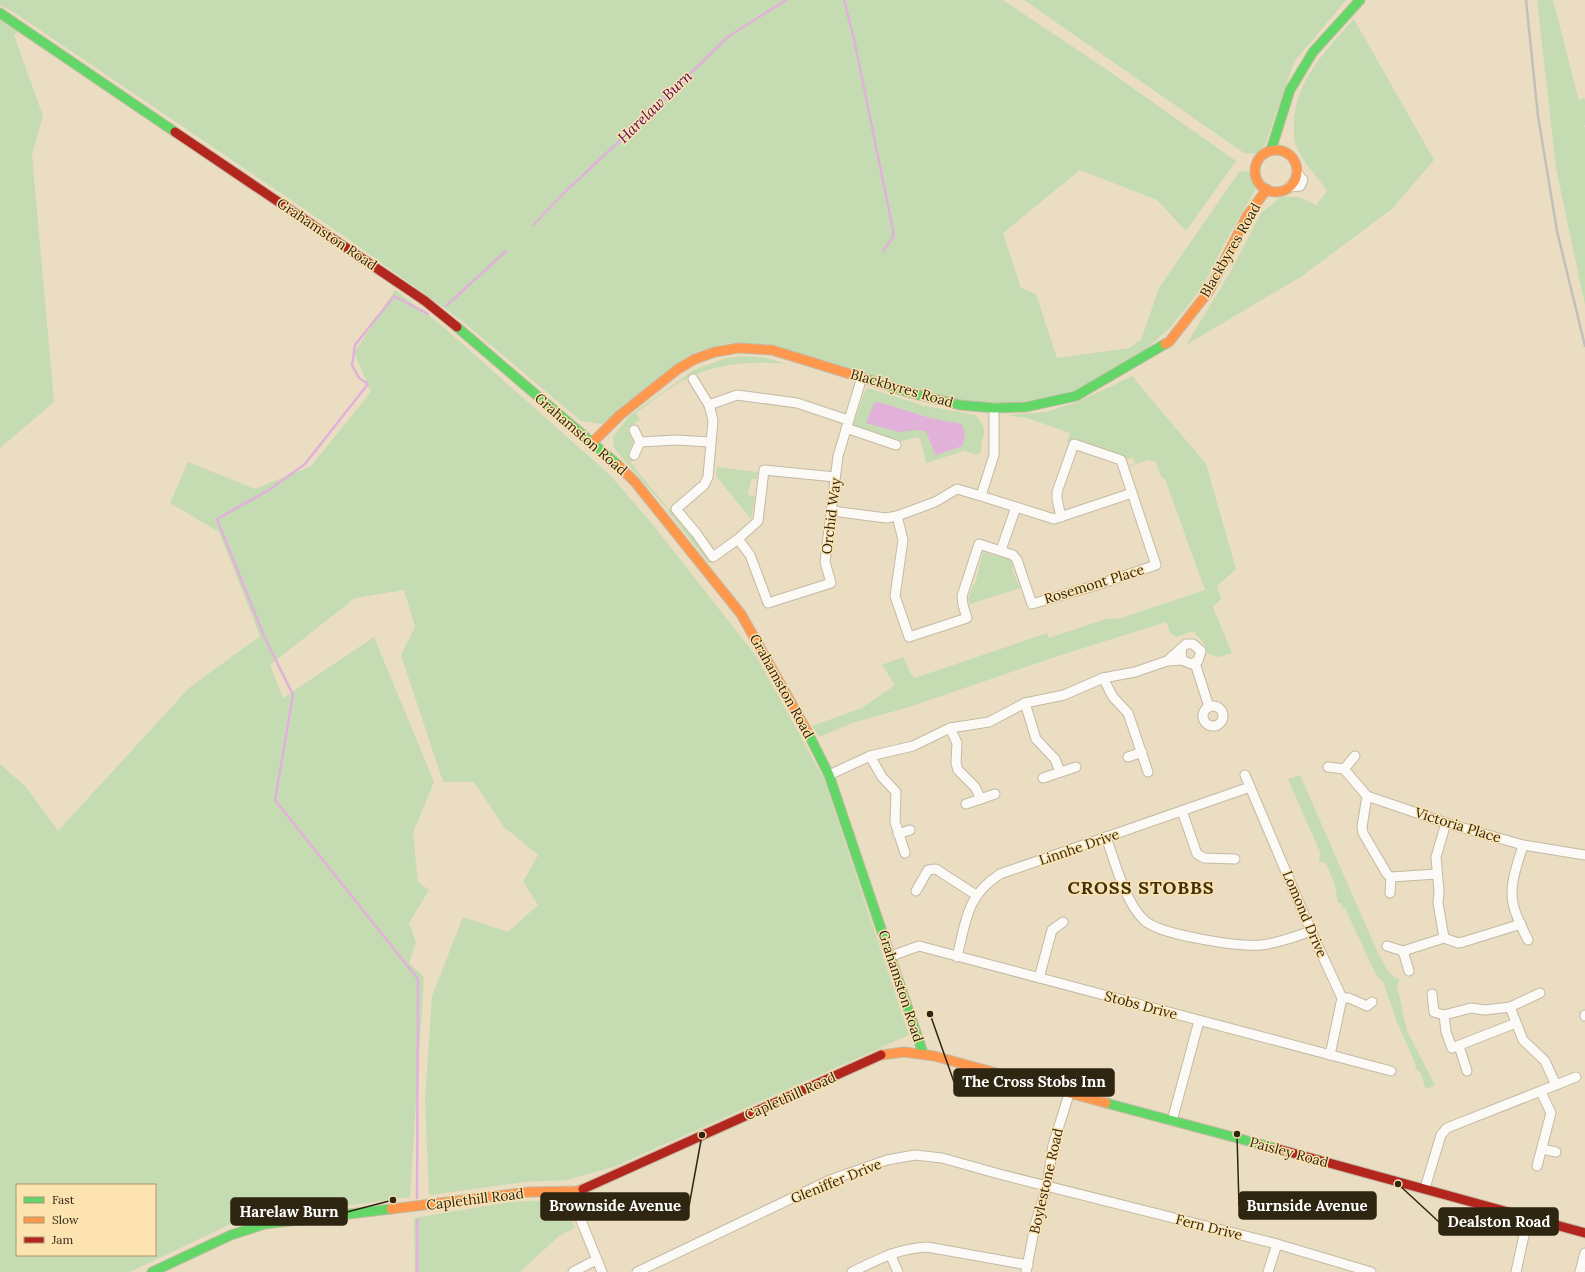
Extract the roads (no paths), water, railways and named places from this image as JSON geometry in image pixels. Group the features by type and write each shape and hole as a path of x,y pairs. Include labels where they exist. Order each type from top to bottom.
{"main road":[{"path":"1271,150 1290,90 1313,52 1360,0"},
{"name":"Grahamston Road","path":"0,13 425,302 462,331 635,482 741,614 798,712 829,775 923,1054"},
{"path":"1271,150 1278,150 1290,155 1294,160 1297,173 1295,179 1289,187 1280,191 1267,189 1261,185 1256,172 1260,158 1271,150"},
{"name":"Blackbyres Road","path":"592,443 620,415 678,369 695,359 714,352 738,348 772,350 940,401 994,408 1026,407 1076,396 1169,342 1209,291 1247,216 1267,189"},
{"name":"Caplethill Road","path":"152,1272 230,1236 265,1224 529,1192 569,1191 588,1188 881,1055 894,1051 923,1054"},
{"name":"Paisley Road","path":"923,1054 1070,1091 1172,1121 1584,1232"}],"street":[{"name":"Orchid Way","path":"738,539 750,555 768,603 831,583 825,562 835,477 847,424 862,377"},
{"path":"693,379 705,396 713,420 708,477 704,485 676,509 713,557 738,539 758,521 764,470 835,477"},
{"path":"709,405 737,395 797,403 896,445"},
{"path":"981,496 994,456 994,408"},
{"path":"634,430 640,442"},
{"path":"640,442 676,440 710,442"},
{"path":"634,455 640,442"},
{"path":"832,510 886,518 897,516 935,502 957,489 1051,519 1061,517 1132,493 1121,460 1074,444 1058,492 1057,499 1061,517"},
{"name":"Rosemont Place","path":"897,516 903,540 895,596 909,637 967,618 962,596 979,544 1014,555 1032,604 1156,565 1132,493"},
{"path":"1001,550 1016,507"},
{"path":"829,775 870,756 913,746 950,728 989,722 1025,703 1064,696 1102,678 1136,672 1167,661 1182,660 1188,664 1195,663 1200,658 1201,651 1197,645 1185,643"},
{"path":"1182,660 1185,643"},
{"path":"1167,661 1185,643"},
{"path":"1195,663 1209,707"},
{"path":"1102,678 1113,697 1128,713 1148,772"},
{"path":"1025,703 1036,739 1055,759 1060,772"},
{"path":"950,728 956,743 956,763 958,770 975,787 981,799"},
{"path":"1128,757 1142,752"},
{"path":"870,756 882,778 896,792 894,816 898,834 905,853"},
{"path":"1344,769 1355,756"},
{"path":"1043,778 1076,767"},
{"path":"1328,767 1344,769 1367,796 1362,827 1363,833 1390,877 1390,893"},
{"name":"Lomond Drive","path":"1245,775 1342,998"},
{"name":"Linnhe Drive","path":"957,957 971,905 976,895 983,887 1000,874 1182,812 1250,786"},
{"path":"966,804 995,794"},
{"name":"Victoria Place","path":"1367,796 1446,823 1523,845 1585,855"},
{"path":"1182,812 1197,854 1204,858 1235,859"},
{"path":"1444,938 1438,903 1439,891 1436,857 1446,823"},
{"path":"898,834 910,830"},
{"path":"1106,837 1132,905 1144,920 1153,927 1168,932 1253,945 1285,940 1312,931"},
{"path":"1523,845 1513,882 1512,894 1513,903 1520,924 1528,940"},
{"path":"916,891 928,870 936,868 976,895"},
{"path":"1390,877 1437,874"},
{"path":"1039,978 1052,930 1063,922"},
{"path":"1387,946 1402,951 1444,938 1458,943 1520,924"},
{"name":"Stobs Drive","path":"891,956 919,946 1391,1071"},
{"path":"1402,951 1409,971"},
{"path":"1432,994 1434,1012 1444,1015 1471,1008 1485,1010 1510,1007 1540,993"},
{"path":"1330,1055 1342,998 1349,998 1367,1006 1372,1002"},
{"path":"1510,1007 1523,1040 1545,1061 1556,1085"},
{"path":"1444,1015 1446,1032 1452,1048 1516,1022"},
{"path":"1172,1121 1199,1021"},
{"path":"1459,1046 1467,1071"},
{"path":"1425,1188 1440,1135 1447,1128 1542,1092 1576,1077"},
{"name":"Boylestone Road","path":"1027,1269 1035,1225 1047,1186 1053,1145 1070,1091"},
{"path":"1537,1166 1551,1113 1542,1092"},
{"path":"1542,1149 1556,1152"},
{"name":"Gleniffer Drive","path":"637,1272 830,1180 887,1160 915,1155 927,1155 1047,1186"},
{"name":"Fern Drive","path":"1047,1186 1277,1244 1371,1272"},
{"path":"569,1191 602,1272"},
{"path":"1516,1272 1528,1217"},
{"path":"1584,1232 1585,1242"},
{"path":"1268,1272 1277,1244"},
{"path":"852,1272 890,1254 911,1248 927,1247 1027,1269"},
{"path":"1580,1272 1585,1253"},
{"path":"890,1254 898,1272"},
{"path":"573,1272 596,1260"}],"waterway":[{"name":"Harelaw Burn","path":"533,225 567,190 729,36 786,0"},
{"path":"844,0 854,39 893,230 893,237 883,251"},
{"path":"446,306 506,251"},
{"path":"417,1198 418,979 275,800 293,695 264,636 217,519 269,490 305,464 368,384 359,378 352,365 355,345 394,296 428,314"},
{"path":"417,1220 417,1272"}],"railway":[{"path":"1526,0 1538,116 1557,231 1585,346"}],"place":[{"name":"The Cross Stobs Inn","path":"930,1014"},
{"name":"Burnside Avenue","path":"1237,1134"},
{"name":"Brownside Avenue","path":"702,1135"},
{"name":"Dealston Road","path":"1398,1184"},
{"name":"Harelaw Burn","path":"393,1200"}],"district":[{"name":"CROSS STOBBS","path":"1141,888"}]}
